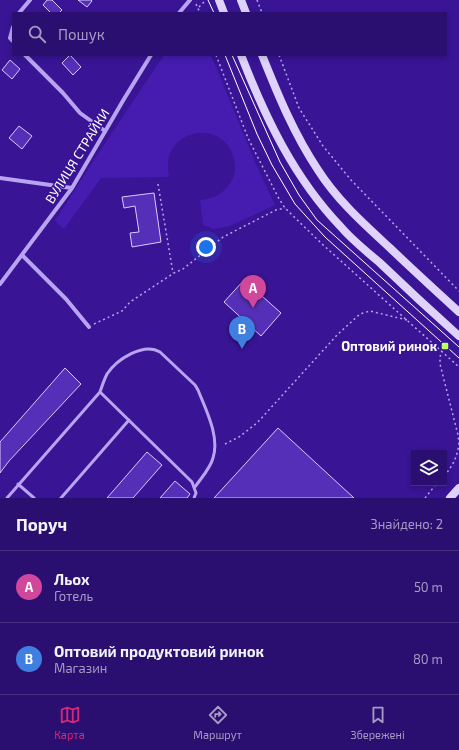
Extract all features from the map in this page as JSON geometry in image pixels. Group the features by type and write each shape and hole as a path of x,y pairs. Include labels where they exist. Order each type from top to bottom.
{"main road":[{"path":"219,0 224,12"},
{"path":"241,0 246,12"},
{"path":"240,56 257,97 274,130 294,168 310,189 341,227 459,336"},
{"path":"262,56 282,105 318,171 338,196 371,231 459,312"},
{"path":"450,498 459,488"}],"street":[{"path":"20,12 30,0"},
{"path":"180,12 190,0"},
{"path":"12,31 10,38 12,41"},
{"path":"26,56 80,113 105,131"},
{"name":"ВУЛИЦЯ СТРАЙКИ","path":"0,284 72,188 150,56"},
{"path":"0,178 72,188"},
{"path":"22,255 66,299 89,327"}],"lane":[{"path":"7,498 100,392 104,379 115,365 132,353 146,348 155,349 160,352 195,385 213,432 216,448 213,460 195,487"},
{"path":"100,392 192,482 196,493 194,498"},
{"path":"61,498 129,420"},
{"path":"18,484 34,498"}],"path":[{"path":"195,0 200,12"},
{"path":"198,8 206,0"},
{"path":"257,0 262,12"},
{"path":"216,56 248,138 278,198 285,208 322,244 442,350 459,367"},
{"path":"279,56 299,108 327,151 351,180 459,291"},
{"path":"158,184 174,273"},
{"path":"89,327 122,311 130,302 174,273 183,269 223,236 276,210 285,208"},
{"path":"225,444 239,437 257,423 338,334 360,314 375,312 409,321"},
{"path":"445,346 440,356 440,364 459,444 456,459 447,473"},
{"path":"425,498 435,486"}],"shaded area":[{"path":"163,56 211,56 255,162 275,205 230,226 214,229 203,225 200,200 214,197 229,185 234,174 235,165 233,156 228,146 221,139 212,134 192,134 182,139 175,146 169,156 169,177 101,178 64,229 55,221"}],"building":[{"path":"47,0 52,0 62,10 60,12 50,12 43,5"},
{"path":"78,0 91,0 92,1 87,7"},
{"path":"71,56 81,67 73,75 62,63"},
{"path":"10,60 20,69 12,79 2,70"},
{"path":"19,126 32,136 22,149 9,138"},
{"path":"154,193 161,242 132,247 130,233 139,232 135,206 124,208 122,197"},
{"path":"244,280 281,313 261,336 224,302"},
{"path":"65,368 81,384 9,461 0,473 0,442"},
{"path":"278,428 354,498 214,498"},
{"path":"147,452 162,465 133,498 107,498"},
{"path":"175,481 190,494 187,498 160,498"}],"tram line":[{"path":"208,0 214,12"},
{"path":"225,56 257,134 272,165 295,204 325,237 459,358"},
{"path":"232,56 280,162 299,195 317,220 459,347"}],"place":[{"name":"Льох","path":"253,308"},
{"name":"Оптовий ринок","path":"445,346"},
{"name":"Оптовий продуктовий ринок","path":"242,349"}]}
